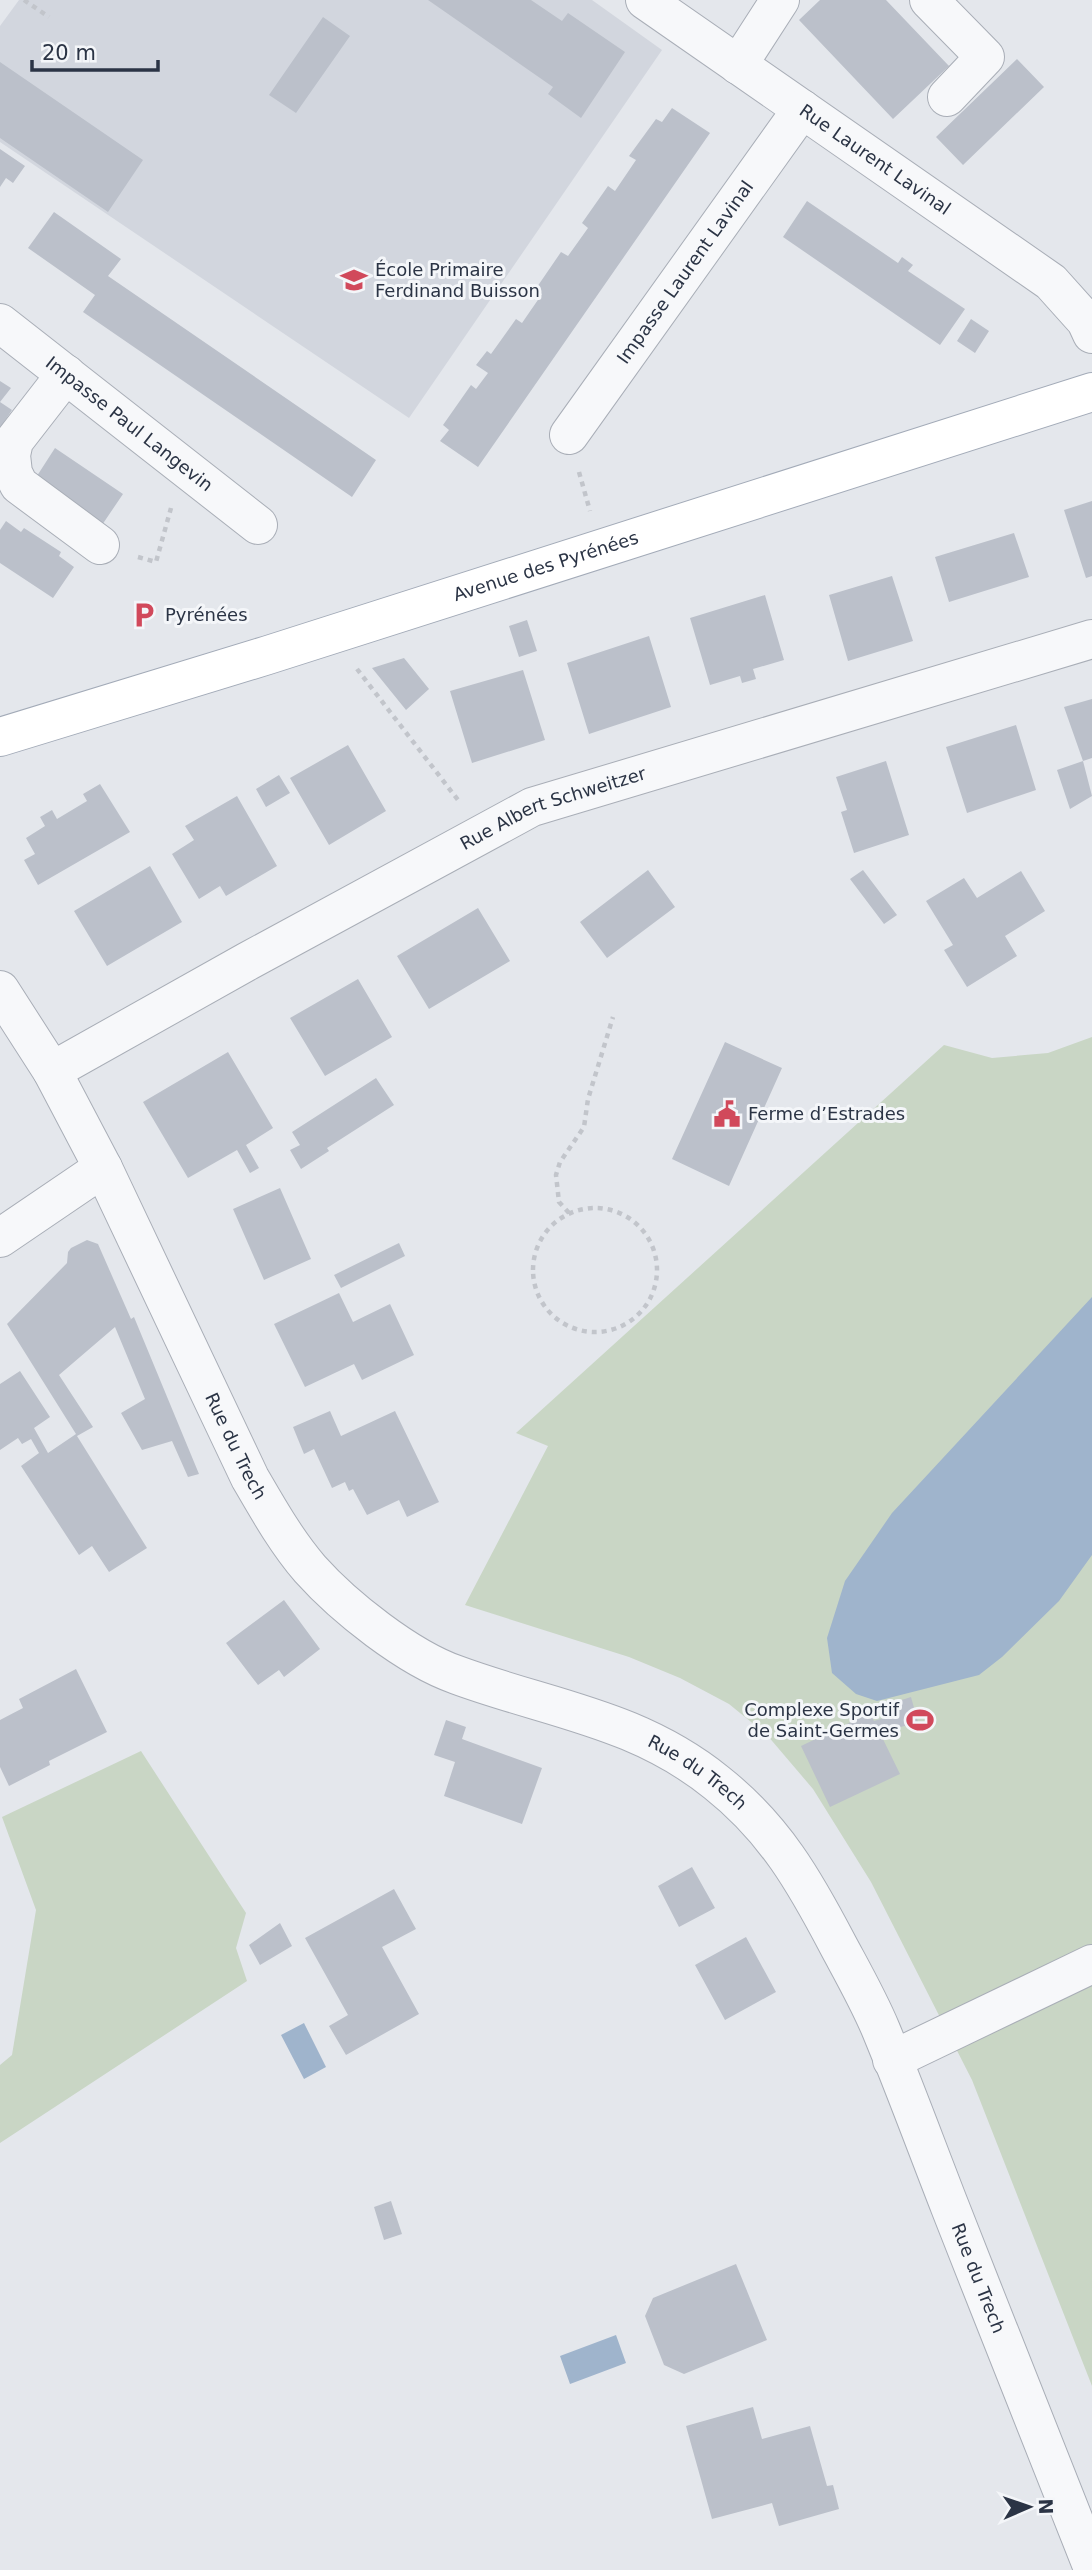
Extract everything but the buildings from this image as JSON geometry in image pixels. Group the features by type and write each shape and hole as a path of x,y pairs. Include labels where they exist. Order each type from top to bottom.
{"main road":[{"name":"Avenue des Pyrénées","path":"0,737 330,635 1092,391"}],"street":[{"name":"Rue Laurent Lavinal","path":"645,0 1051,282 1086,321 1092,334"},
{"path":"738,65 780,0"},
{"path":"929,0 985,57 947,97"},
{"name":"Impasse Laurent Lavinal","path":"569,435 802,109"},
{"name":"Impasse Paul Langevin","path":"0,323 258,525"},
{"path":"65,374 14,441 13,472 19,485 100,545"},
{"name":"Rue Albert Schweitzer","path":"52,1071 532,807 1092,639"},
{"name":"Rue du Trech","path":"0,989 52,1071 103,1168 250,1478 274,1521 311,1570 373,1627 413,1654 454,1674 622,1727 660,1745 718,1783 784,1851 815,1899 880,2028 1092,2567"},
{"path":"0,1238 103,1168"},
{"path":"892,2060 1092,1964"}],"path":[{"path":"24,0 49,17"},
{"path":"569,435 601,549"},
{"path":"100,545 156,562 183,466"},
{"path":"330,635 484,833"},
{"path":"569,1213 559,1202 556,1175 560,1162 584,1127 588,1099 613,1017"},
{"path":"589,1208 619,1213 644,1231 654,1249 658,1269 655,1290 645,1308 631,1322 612,1331 592,1333 572,1328 554,1317 541,1301 534,1282 534,1261 540,1242 553,1225 569,1213 589,1208"}],"shaded area":[{"name":"École Primaire Ferdinand Buisson","path":"19,0 592,0 662,50 409,418 0,142 0,26"}],"green space":[{"name":"Complexe Sportif de Saint-Germes","path":"1092,1037 1092,2386 972,2080 871,1882 813,1789 767,1735 729,1704 680,1678 629,1657 465,1605 548,1446 516,1433 944,1045 992,1058 1048,1053"},
{"path":"141,1751 246,1913 236,1948 247,1981 0,2143 0,2065 12,2055 36,1910 2,1817"}],"water":[{"path":"1092,1297 1092,1555 1059,1601 1002,1657 979,1675 877,1701 856,1694 832,1673 827,1638 845,1581 892,1513"},
{"path":"304,2023 326,2067 304,2079 281,2035"},
{"path":"616,2335 626,2363 570,2384 560,2356"}],"place":[{"name":"École Primaire Ferdinand Buisson","path":"354,280"},
{"name":"Pyrénées","path":"144,615"},
{"name":"Ferme d’Estrades","path":"727,1114"},
{"name":"Complexe Sportif de Saint-Germes","path":"920,1720"}]}
